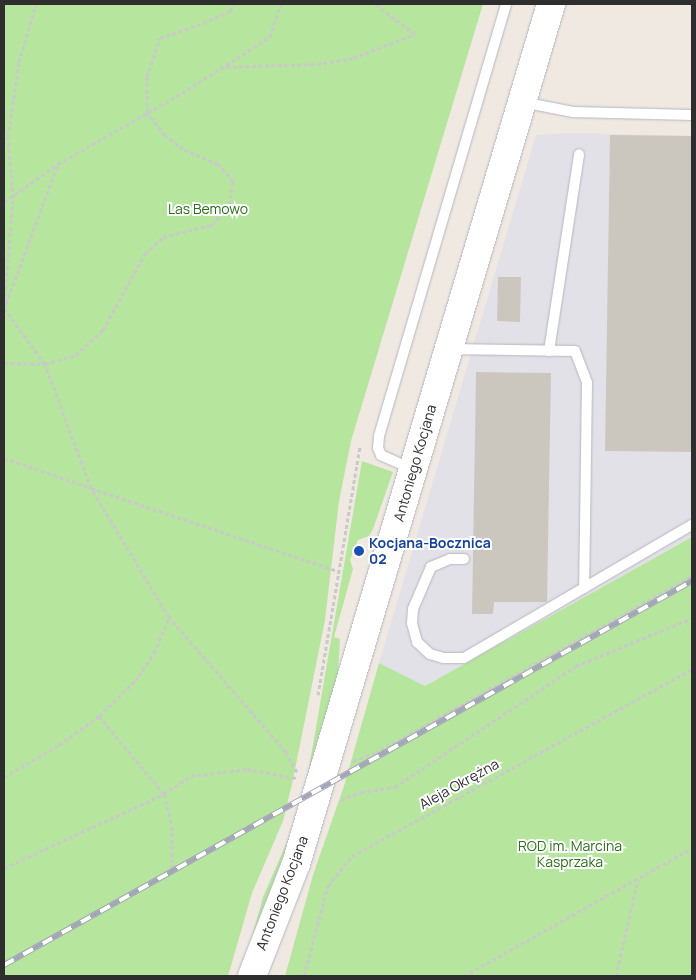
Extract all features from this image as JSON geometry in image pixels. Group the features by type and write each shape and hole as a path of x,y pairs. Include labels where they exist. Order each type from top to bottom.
{"street":[{"name":"Antoniego Kocjana","path":"252,976 260,950 296,864 551,4"}],"lane":[{"path":"413,469 381,455 378,448 379,436 506,4"},
{"path":"521,102 573,112 692,115"},
{"path":"549,351 579,154"},
{"path":"448,349 575,351 587,383 584,588"},
{"path":"464,559 450,559 431,567 414,609 412,623 416,642 430,654 443,658 464,658 692,525"}],"path":[{"path":"4,868 164,794 190,776 247,769 301,779 286,752 169,617 90,488 45,364 4,308 13,198 8,136 19,62 36,4"},
{"path":"4,363 45,364 76,355 103,330 145,254 163,237 212,225 229,205 233,181 218,164 183,149 165,135 147,113 148,77 160,38 230,11 234,4"},
{"path":"4,202 13,198 58,164 225,67 270,37 281,4"},
{"path":"225,67 326,62 353,58 416,34 375,4"},
{"path":"4,308 58,164"},
{"path":"4,458 337,571"},
{"path":"345,764 375,753 692,576"},
{"path":"4,777 58,745 99,716 135,681 154,653 169,617"},
{"path":"333,804 361,792 395,787 576,666 692,618"},
{"name":"Aleja Okrężna","path":"304,976 328,886 352,856 692,669"},
{"path":"99,716 164,794 172,826 172,872"},
{"path":"464,976 692,848"},
{"path":"616,976 638,878"}],"shaded area":[{"path":"571,133 692,136 692,537 425,686 379,663 536,135"}],"green space":[{"name":"Las Bemowo","path":"4,4 483,4 351,441 339,501 325,620 292,784 283,821 252,893 228,976 4,976"},
{"path":"362,461 393,472 373,529 369,536 358,540 350,560 353,569 334,637 340,639 337,690 305,791"},
{"name":"ROD im. Marcina Kasprzaka","path":"692,537 692,976 285,976 313,875 344,786 379,663 425,686"},
{"path":"300,812 285,861 252,936 263,897"}],"building":[{"path":"610,135 692,136 692,452 605,451"},
{"path":"498,277 521,277 520,322 497,321"},
{"path":"476,372 551,373 547,602 494,602 493,614 472,614"}],"railway":[{"path":"4,965 692,581"}],"place":[{"name":"Kocjana-Bocznica 02","path":"359,551"}]}
